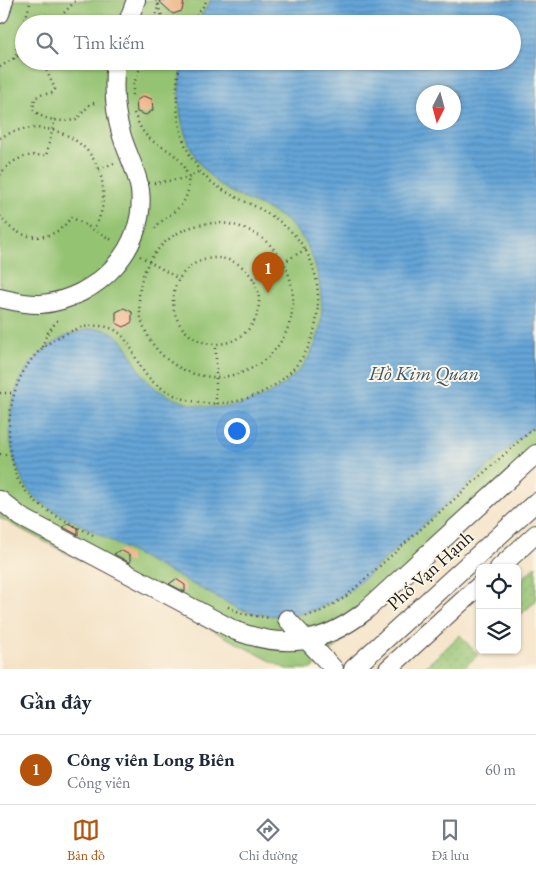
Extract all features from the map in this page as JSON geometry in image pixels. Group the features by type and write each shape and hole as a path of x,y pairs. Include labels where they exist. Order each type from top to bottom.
{"street":[{"path":"0,14 4,0"},
{"path":"130,15 136,0"},
{"path":"0,298 20,303 41,304 69,298 91,288 110,273 122,258 137,253 138,185 135,171 120,132 123,103 113,82 115,70"},
{"path":"0,500 21,517 236,631 267,640 284,642 325,636 339,630 364,612 536,454"},
{"name":"Phố Vạn Hạnh","path":"353,669 536,502"},
{"path":"503,564 536,534"},
{"path":"388,669 476,589"},
{"path":"287,619 334,669"}],"path":[{"path":"27,15 31,0"},
{"path":"62,15 76,0"},
{"path":"156,0 161,15"},
{"path":"156,15 160,0"},
{"path":"198,15 207,0"},
{"path":"0,68 14,59 15,56"},
{"path":"46,70 55,89 52,93 35,98 33,109 37,114 67,121 76,120 90,104 99,102 123,103 139,70"},
{"path":"100,538 48,511 35,501 24,490 16,476 9,455 6,445 5,422 11,393 18,376 27,363 41,349 67,332 83,327 99,326 114,329 126,338 141,367 150,379 161,388 195,402 233,403 252,398 271,389 288,375 310,346 316,327 318,290 314,269 306,249 296,235 279,220 215,185 200,170 188,150 180,130 177,89 179,70"},
{"path":"133,109 143,132 177,157 185,168 188,178 187,196 184,201 165,217 151,236"},
{"path":"0,175 10,163 22,156 35,154 46,156 55,119"},
{"path":"0,138 10,132 27,127 46,128 63,133 79,142 91,156 100,172 104,190 103,208 94,229"},
{"path":"138,185 188,178 200,170"},
{"path":"0,216 16,232 30,237 44,236 57,232 68,223 71,217 137,253 179,279"},
{"path":"217,223 234,225 250,231 264,240 276,252 283,262 291,282 292,316 286,333 277,348 257,365 250,370 233,376 216,378 198,376 181,369 166,360 153,347 139,315 138,297 141,280 149,261 169,238 184,230 200,225 217,223"},
{"path":"253,280 306,249"},
{"path":"220,258 234,262 247,270 259,296 258,311 252,324 242,335 230,342 216,344 202,342 190,335 180,325 174,313 173,299 179,279 193,264 206,259 220,258"},
{"path":"41,349 48,334 61,315 61,300"},
{"path":"216,344 216,404"},
{"path":"0,393 11,393"},
{"path":"228,607 243,614 287,619 320,612 344,598 536,426"},
{"path":"0,454 9,455"}],"green space":[{"name":"Hồ Kim Quan","path":"0,0 536,0 536,464 312,669 286,669 0,518"},
{"path":"536,566 536,601 521,614 521,609 521,579"},
{"path":"460,635 478,655 462,669 423,669"}],"water":[{"name":"Hồ Kim Quan","path":"211,0 536,0 536,424 353,588 326,605 300,614 272,616 241,610 49,508 29,491 13,455 10,435 11,415 14,396 22,378 32,362 47,348 79,331 91,329 105,330 115,334 123,341 147,381 157,389 176,399 195,405 216,407 236,405 255,400 273,391 290,379 304,364 313,349 321,324 322,307 316,269 310,251 300,235 279,215 229,191 214,180 202,167 192,151 185,134 179,98 182,70 521,70 521,15 202,15"}],"building":[{"path":"158,0 184,0 182,11 173,14"},
{"path":"143,96 152,99 153,110 146,115 137,112 136,101"},
{"path":"124,308 132,312 132,322 124,327 116,323 116,312"},
{"path":"69,523 78,528 78,535 63,527"},
{"path":"120,550 130,555 130,563 114,554"},
{"path":"176,579 185,585 185,592 169,584"}],"place":[{"name":"Công viên Long Biên","path":"268,293"}]}
